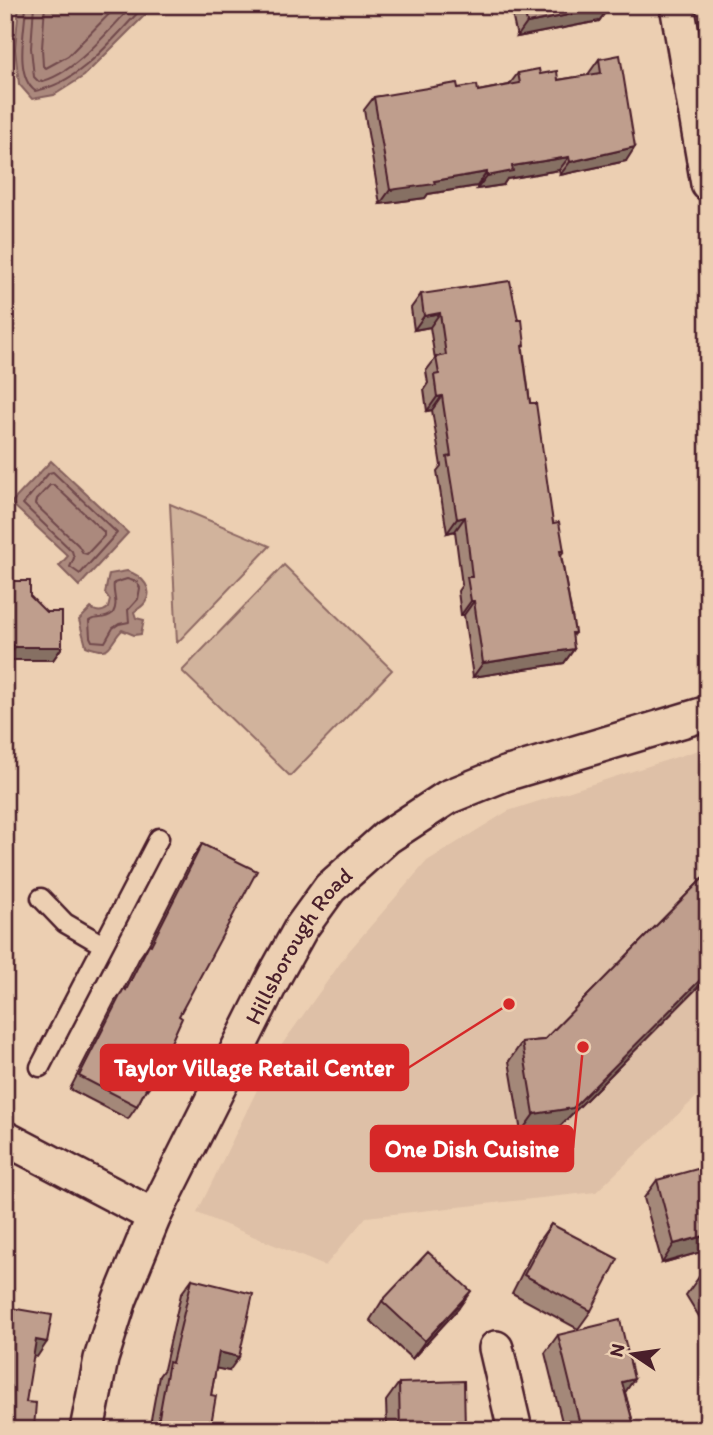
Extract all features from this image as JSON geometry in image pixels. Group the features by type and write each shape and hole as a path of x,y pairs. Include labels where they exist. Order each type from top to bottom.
{"street":[{"path":"677,5 708,184"},
{"name":"Hillsborough Road","path":"87,1430 101,1359 120,1299 154,1216 275,975 301,928 330,888 387,837 448,797 505,774 708,713"},
{"path":"5,1138 154,1216"},
{"path":"496,1348 515,1430"}],"lane":[{"path":"40,1067 159,838"},
{"path":"41,898 65,923 103,945"}],"shaded area":[{"path":"170,504 270,546 177,643"},
{"path":"284,565 392,670 290,776 182,671"},
{"path":"708,747 708,1086 596,1192 366,1217 325,1266 197,1213 273,1057 349,951 427,861 508,811"}],"water":[{"path":"19,5 155,5 84,76 54,95 32,99 19,84 15,49"},
{"path":"51,461 128,533 79,586 59,566 68,556 11,503"},
{"path":"127,571 142,580 148,589 147,599 134,612 136,618 144,620 141,634 134,635 122,630 106,649 86,646 79,620 91,608 100,612 108,608 110,600 105,593 109,574"}],"building":[{"path":"523,5 608,5 609,7 527,23"},
{"path":"620,55 635,147 570,162 569,157 512,166 513,171 487,176 487,172 434,181 435,184 390,190 374,97 457,83 458,88 477,85 478,91 520,83 518,73 539,69 540,74 557,71 558,80 601,73 599,59"},
{"path":"510,281 518,320 522,320 525,345 522,346 530,403 536,403 553,523 559,522 564,551 560,551 575,633 572,633 574,649 483,663 474,601 471,601 467,577 472,577 465,517 457,519 447,457 451,456 442,396 437,397 434,375 439,374 436,357 446,355 440,313 424,316 421,294"},
{"path":"5,581 30,581 30,596 46,612 62,612 62,647 15,647 5,637"},
{"path":"202,844 257,871 179,1016 182,1018 155,1078 152,1077 137,1106 79,1076 124,988 126,990 149,944 151,945"},
{"path":"708,873 708,972 573,1108 534,1114 522,1042 544,1040"},
{"path":"708,1166 708,1235 674,1244 657,1180"},
{"path":"551,1224 618,1259 591,1311 524,1275"},
{"path":"428,1252 471,1291 425,1341 382,1301"},
{"path":"708,1272 708,1292 699,1277"},
{"path":"192,1279 253,1294 239,1357 219,1352 211,1395 216,1396 210,1430 164,1430 157,1428 169,1362 172,1363"},
{"path":"5,1307 52,1315 47,1342 36,1340 26,1402 36,1403 34,1428 5,1430"},
{"path":"620,1320 634,1379 622,1382 635,1430 577,1430 581,1429 558,1335"},
{"path":"464,1381 465,1430 400,1430 399,1383"}],"place":[{"name":"Taylor Village Retail Center","path":"509,1004"},
{"name":"One Dish Cuisine","path":"583,1047"}]}
